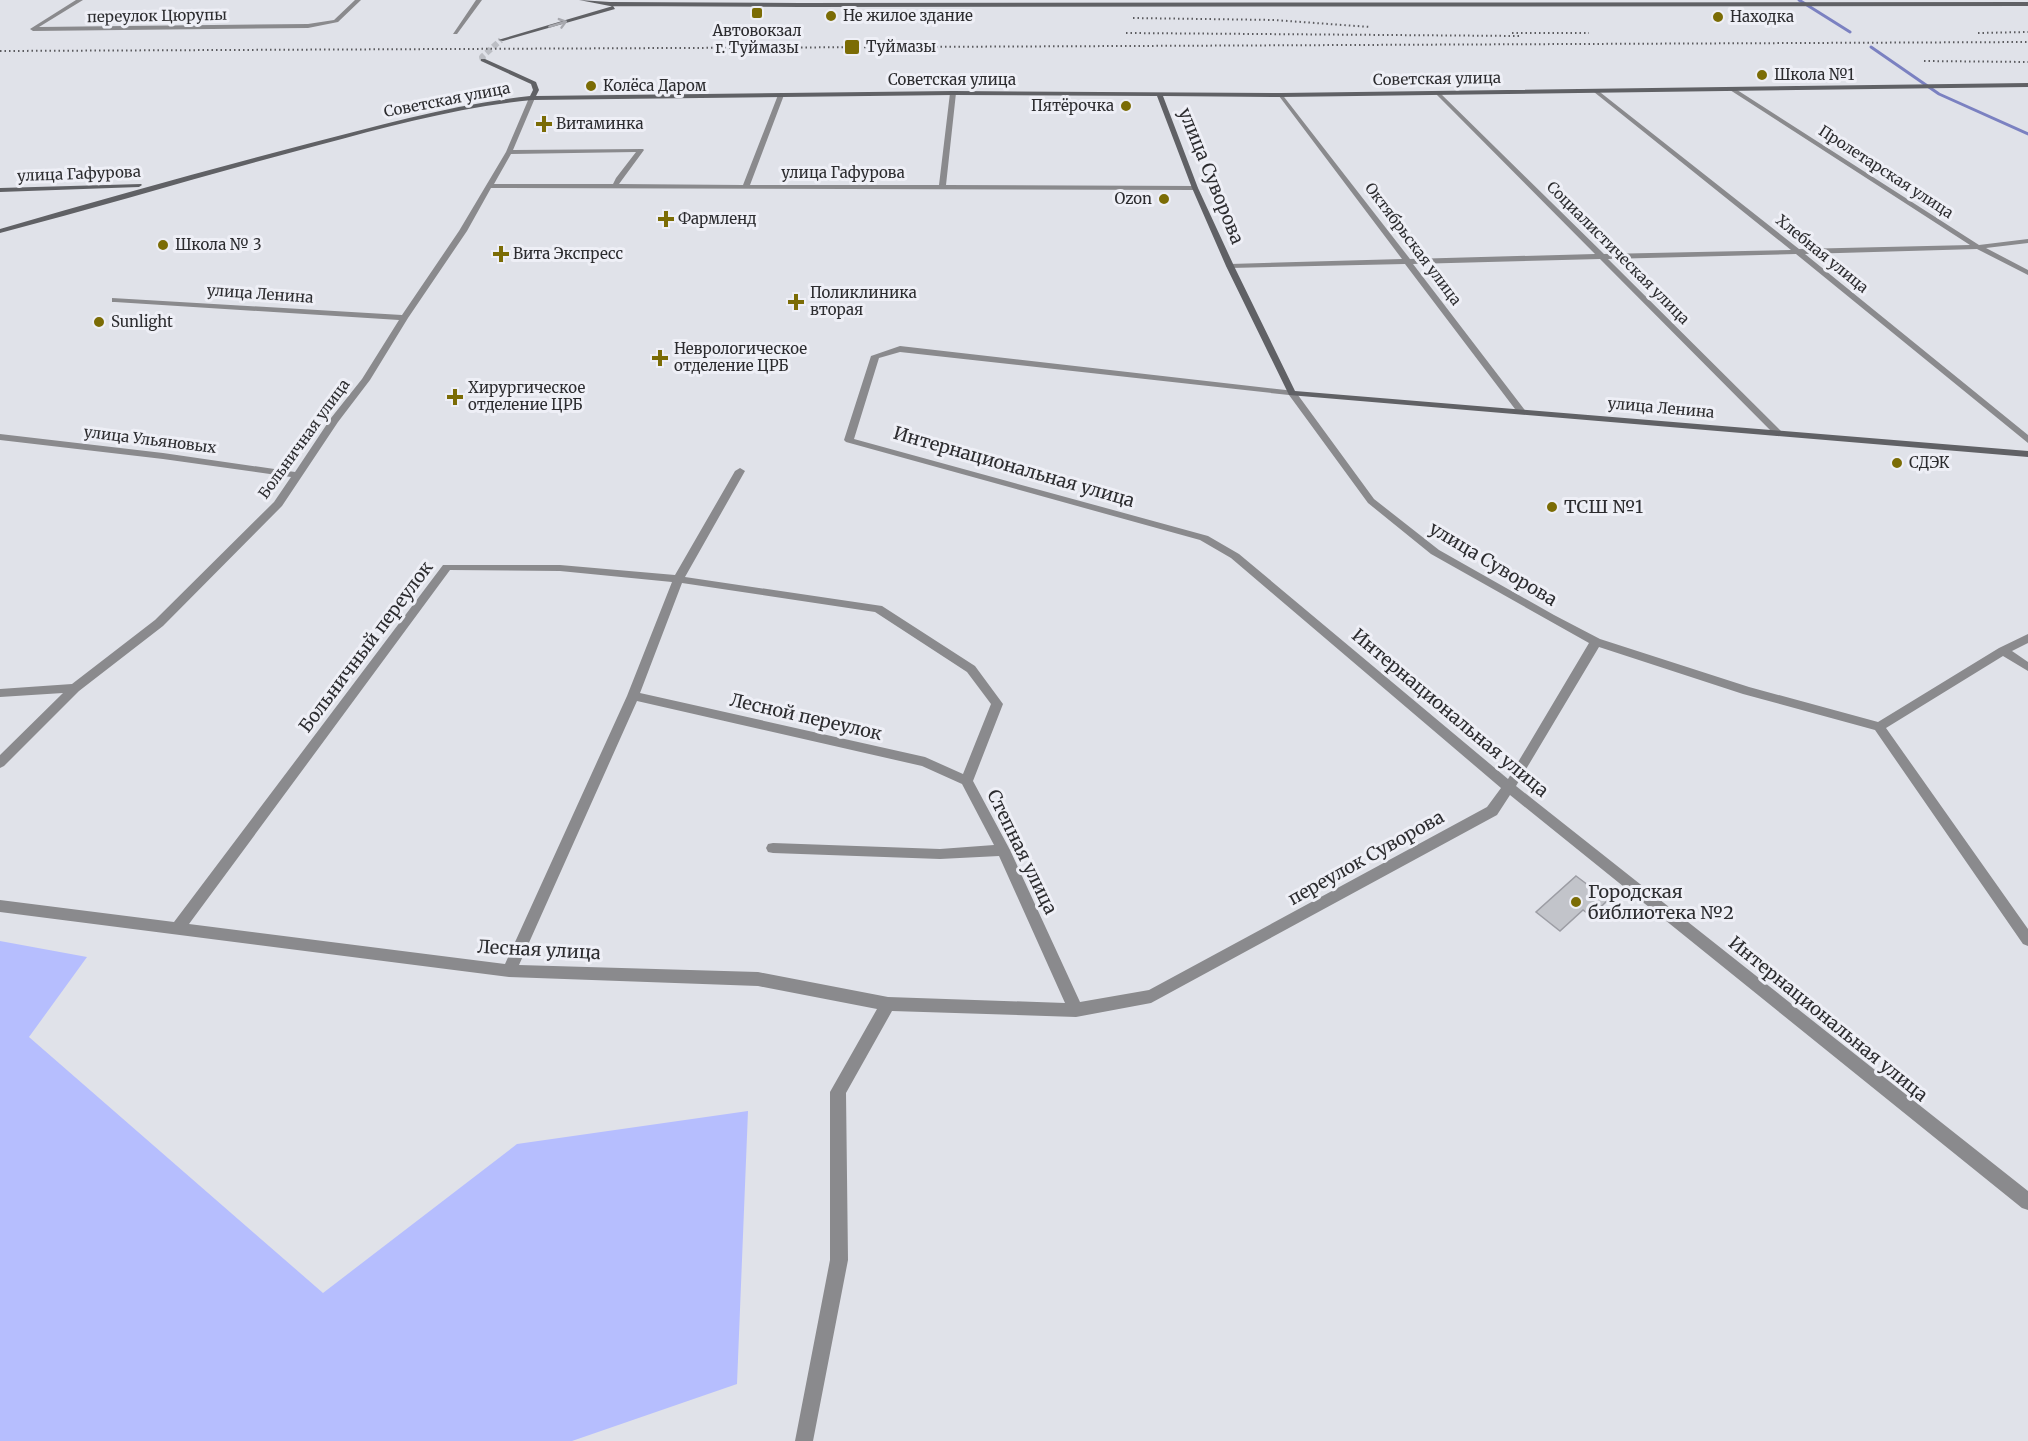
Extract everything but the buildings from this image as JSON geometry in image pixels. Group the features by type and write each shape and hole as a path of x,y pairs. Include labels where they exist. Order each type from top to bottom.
{"street":[{"name":"переулок Цюрупы","path":"80,0 33,29 308,26 336,21 358,0"},
{"path":"455,33 479,0"},
{"path":"582,0 633,4 1099,2 2028,4"},
{"path":"2001,0 2008,4"},
{"path":"501,40 605,9 633,4"},
{"path":"483,60 534,83 536,90 532,98"},
{"name":"Советская улица","path":"0,231 158,184 433,113 503,100 952,93 1281,95 2028,86"},
{"name":"Пролетарская улица","path":"1732,89 1978,247 2028,273"},
{"name":"Хлебная улица","path":"1596,91 1797,250 2028,440"},
{"path":"942,187 952,93"},
{"name":"Социалистическая улица","path":"1438,93 1778,433"},
{"path":"746,186 780,95"},
{"name":"улица Суворова","path":"1160,95 1196,188 1230,266 1292,393 1371,501 1435,552 1596,642 1747,691 1879,727"},
{"name":"Октябрьская улица","path":"1281,95 1410,261 1521,411"},
{"name":"Больничная улица","path":"0,764 75,688 159,623 278,504 334,420 366,380 491,186 509,152 532,98"},
{"path":"509,152 640,150 618,179 615,187"},
{"name":"улица Гафурова","path":"0,190 158,184"},
{"name":"улица Гафурова","path":"491,186 1196,188"},
{"path":"1230,266 1978,247 2028,241"},
{"name":"улица Ленина","path":"115,300 404,318"},
{"name":"Интернациональная улица","path":"1292,393 900,349 875,356 849,440 1204,538 1235,556 1509,787 2028,1202"},
{"name":"улица Ленина","path":"1292,393 2028,454"},
{"name":"улица Ульяновых","path":"0,437 163,456 296,475"},
{"path":"509,971 633,696 678,579 740,471"},
{"name":"Больничный переулок","path":"178,928 447,567 560,568 678,579"},
{"name":"Степная улица","path":"678,579 878,609 971,669 997,704 968,781 1003,850 1076,1010"},
{"path":"2028,638 1879,727 2028,940"},
{"name":"переулок Суворова","path":"1076,1010 1151,996 1491,811 1509,787 1596,642"},
{"path":"2003,651 2028,667"},
{"path":"0,693 75,688"},
{"name":"Лесной переулок","path":"633,696 925,762 968,781"},
{"path":"773,848 940,854 1003,850"},
{"name":"Лесная улица","path":"0,906 509,971 758,979 888,1004 1076,1010"},
{"path":"804,1441 839,1260 838,1092 888,1004"}],"shaded area":[{"path":"0,941 87,957 29,1037 323,1293 517,1144 748,1111 737,1384 572,1441 0,1441"}],"waterway":[{"path":"1799,0 1850,32"},
{"path":"1871,47 1939,94 2028,134"}],"tunnel":[{"path":"483,60 482,57 501,40"}],"railway":[{"path":"1133,18 1274,20 1370,27"},
{"path":"1978,33 2028,32"},
{"path":"1126,33 1519,36"},
{"path":"1512,33 1589,33"},
{"path":"0,51 2028,42"},
{"path":"1924,61 2028,62"}],"place":[{"name":"Автовокзал г. Туймазы","path":"757,13"},
{"name":"Не жилое здание","path":"831,16"},
{"name":"Находка","path":"1718,17"},
{"name":"Туймазы","path":"852,47"},
{"name":"Школа №1","path":"1762,75"},
{"name":"Колёса Даром","path":"591,86"},
{"name":"Пятёрочка","path":"1126,106"},
{"name":"Витаминка","path":"544,124"},
{"name":"Ozon","path":"1164,199"},
{"name":"Фармленд","path":"666,219"},
{"name":"Школа № 3","path":"163,245"},
{"name":"Вита Экспресс","path":"501,254"},
{"name":"Поликлиника вторая","path":"796,302"},
{"name":"Sunlight","path":"99,322"},
{"name":"Неврологическое отделение ЦРБ","path":"660,358"},
{"name":"Хирургическое отделение ЦРБ","path":"455,397"},
{"name":"СДЭК","path":"1897,463"},
{"name":"ТСШ №1","path":"1552,507"},
{"name":"Городская библиотека №2","path":"1576,902"}]}
